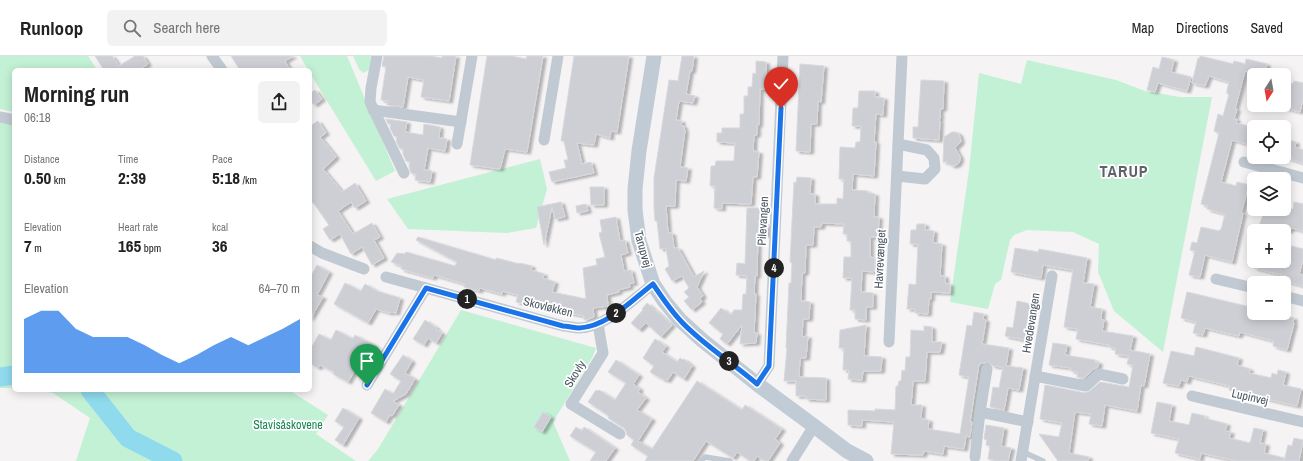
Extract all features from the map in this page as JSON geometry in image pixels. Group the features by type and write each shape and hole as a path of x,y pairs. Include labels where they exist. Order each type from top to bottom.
{"street":[{"path":"212,56 221,68"},
{"path":"377,56 370,102 404,173"},
{"path":"457,144 472,56"},
{"path":"544,140 558,56"},
{"name":"Tarupvej","path":"654,56 639,151 635,189 635,210 639,241 653,284 665,302 680,320 702,340 757,384 846,451 866,461"},
{"name":"Pilevangen","path":"757,384 769,366 784,56"},
{"name":"Havrevænget","path":"889,342 902,56"},
{"path":"373,110 461,122"},
{"path":"0,117 12,120"},
{"path":"897,176 925,179 935,169 934,158 927,150 898,144"},
{"path":"1244,162 1303,178"},
{"path":"312,247 364,269"},
{"name":"Skovløkken","path":"386,276 563,326 579,328 598,324 613,316 653,284"},
{"name":"Hvedevangen","path":"1022,456 1052,276"},
{"path":"1216,279 1247,286"},
{"path":"367,385 426,288"},
{"path":"1291,298 1303,301"},
{"name":"Skovly","path":"598,324 603,353 571,404 620,434"},
{"path":"975,457 987,370"},
{"path":"1035,376 1086,386 1099,374 1123,379"},
{"name":"Lupinvej","path":"1192,396 1303,422"},
{"path":"980,412 1028,422"},
{"path":"792,461 814,426"}],"lane":[{"path":"1022,456 1043,461"},
{"path":"701,461 705,458 730,461"}],"green space":[{"path":"0,56 88,56 96,68 12,68 12,112 0,109"},
{"path":"300,56 347,56 395,171 376,181 312,76 312,68 307,68"},
{"path":"353,56 371,56 369,70 363,73 359,69"},
{"path":"1027,60 1116,80 1145,91 1180,97 1212,97 1163,352 1114,311 1098,272 1099,244 1073,232 1027,230 1014,235 1010,240 1001,280 995,284 988,309 950,302 969,170 979,73 1021,84"},
{"path":"0,122 12,125 12,388 0,388"},
{"path":"540,159 547,189 536,228 507,233 408,229 387,199"},
{"path":"461,310 596,348 593,356 553,422 570,461 368,461 378,449"},
{"name":"Stavisåskovene","path":"47,392 292,392 328,415 316,434 356,461 76,461 90,418 53,393"}],"building":[{"path":"95,56 112,56 119,66 135,56 143,56 148,64 142,68 103,68"},
{"path":"231,56 293,56 285,61 289,68 239,68"},
{"path":"384,56 430,56 442,58 442,56 456,56 449,101 421,97 424,80 408,77 403,107 387,105 388,101 381,100 386,67 382,66"},
{"path":"487,56 511,56 526,59 527,56 543,56 527,152 505,149 500,169 470,165"},
{"path":"574,56 629,56 617,132 611,131 610,138 596,134 594,145 577,143 582,164 591,162 594,173 552,182 549,172 566,168 564,160 568,160 564,141 561,141"},
{"path":"682,56 694,56 686,94 695,96 693,103 679,101 676,120 682,121 681,126 684,126 685,130 680,167 688,168 686,181 676,180 675,206 666,206 668,233 672,233 674,248 678,248 694,277 704,271 697,287 703,296 700,299 702,302 692,310 684,301 689,297 684,292 689,288 682,276 672,281 665,269 669,266 666,248 660,249 654,208 654,178 669,80 678,81"},
{"path":"1200,56 1233,64 1234,61 1245,64 1246,59 1267,64 1266,68 1247,68 1247,72 1245,71 1235,109 1237,109 1234,119 1237,119 1236,123 1247,126 1247,144 1232,140 1221,182 1236,186 1237,182 1247,184 1247,192 1241,213 1243,213 1232,262 1205,255 1200,277 1189,275 1195,251 1190,250 1192,242 1197,243 1201,227 1219,231 1220,229 1221,230 1225,214 1207,209 1208,206 1201,204 1219,133 1214,131 1218,114 1223,116 1229,94 1227,94 1227,90 1229,82 1209,76 1205,86 1192,83 1198,58 1200,58"},
{"path":"1162,57 1174,60 1171,72 1191,77 1187,91 1158,83 1155,92 1147,90 1153,67 1159,69"},
{"path":"756,61 766,62 766,73 765,89 760,89 759,125 757,125 757,135 754,135 753,151 759,152 757,177 753,177 751,204 722,203 722,209 714,208 715,186 710,186 711,166 715,166 716,161 734,161 735,143 717,142 717,133 722,133 722,128 740,128 740,114 744,114 744,96 748,96 748,87 752,87 753,73 756,74"},
{"path":"800,64 824,66 821,102 818,101 817,124 811,124 810,152 796,151"},
{"path":"921,80 944,81 943,109 940,109 940,119 938,119 940,121 939,140 913,138 913,127 918,127"},
{"path":"1294,81 1303,83 1303,99 1300,112 1291,110 1291,83 1293,84"},
{"path":"315,90 322,99 314,105 312,102 312,92"},
{"path":"859,91 875,91 875,97 884,98 883,115 876,114 874,176 853,174 852,190 868,191 868,193 875,194 874,217 879,217 878,237 870,237 870,257 875,258 874,272 862,271 861,292 873,293 873,307 866,307 866,320 855,319 855,310 850,310 852,278 843,278 844,257 851,257 851,241 847,241 847,234 843,234 844,224 822,223 821,227 814,227 813,245 806,245 805,273 802,273 801,301 810,302 809,319 803,319 802,337 808,336 806,358 800,358 799,377 826,378 826,400 806,399 806,396 796,396 796,381 784,381 787,349 789,283 791,283 792,263 790,262 794,182 796,183 797,177 811,178 810,194 815,194 815,204 837,204 837,198 843,199 844,179 839,179 840,147 855,148 856,142 860,142 861,126 852,126 853,108 858,108"},
{"path":"386,119 407,122 405,132 423,135 424,124 440,127 439,138 447,139 445,151 428,148 424,170 432,171 430,182 415,180 416,174 411,173 409,167 410,162 406,161 403,154 403,149 400,149 396,141 397,137 394,136 390,128 391,124 388,124"},
{"path":"318,121 326,133 320,137 336,157 323,169 342,192 355,183 366,201 355,208 351,202 338,211 353,234 372,223 380,237 374,240 384,258 372,265 362,247 351,254 340,234 330,240 323,229 329,225 312,202 312,125"},
{"path":"952,132 959,134 961,141 955,148 960,160 958,164 954,166 947,162 943,162 944,137"},
{"path":"1291,141 1296,142 1295,147 1303,150 1303,163 1291,159"},
{"path":"590,187 604,187 604,205 591,205"},
{"path":"561,202 565,217 555,219 552,207 544,245 537,207"},
{"path":"1294,202 1303,204 1303,231 1291,229 1291,224 1260,224 1263,216 1291,216 1291,209 1293,209"},
{"path":"586,204 588,211 577,213 576,206"},
{"path":"747,208 760,208 759,224 768,224 767,235 758,235 757,276 755,276 754,294 756,294 754,333 757,333 756,343 740,344 742,325 727,344 720,339 723,334 709,323 721,308 731,315 734,310 742,310 743,294 746,294 747,276 736,275 737,263 745,264"},
{"path":"616,217 620,241 625,240 628,253 621,255 624,271 631,270 634,283 629,284 630,287 618,290 619,292 607,295 608,306 593,308 594,317 584,320 584,316 560,311 561,307 530,299 529,305 516,302 518,295 502,291 502,294 480,288 479,291 464,287 465,284 434,275 433,278 401,269 402,266 391,262 397,253 405,254 406,252 455,266 457,262 416,240 418,237 496,260 496,258 532,266 531,270 544,274 543,278 555,282 552,292 586,299 583,268 597,265 596,259 605,257 599,233 602,232 600,220"},
{"path":"917,224 925,224 925,230 934,231 933,243 942,244 940,276 945,276 945,283 950,284 950,293 931,292 928,314 915,313 915,309 907,309 909,284 916,285 918,244 910,244 911,230 916,230"},
{"path":"1291,246 1303,249 1303,260 1299,274 1303,275 1303,286 1291,283 1291,276 1254,268 1291,268"},
{"path":"1015,248 1038,252 1039,249 1087,258 1083,283 1094,284 1090,307 1102,309 1101,319 1104,320 1102,331 1133,336 1130,350 1150,354 1144,386 1141,385 1137,411 1105,405 1102,426 1089,424 1091,414 1075,412 1069,453 1089,457 1088,461 1058,461 1039,434 1059,437 1062,423 1040,419 1045,385 1085,393 1090,391 1100,382 1129,387 1133,365 1127,364 1129,356 1115,354 1116,348 1109,347 1109,345 1076,339 1078,329 1064,327 1073,270 1043,265 1041,278 1011,272"},
{"path":"317,265 329,272 317,295 323,297 312,316 312,274"},
{"path":"345,283 361,291 365,284 377,291 400,298 396,313 376,309 368,323 334,304"},
{"path":"1187,292 1247,306 1247,320 1291,320 1291,317 1294,318 1294,323 1287,350 1273,346 1274,341 1240,332 1239,336 1205,328 1203,335 1193,333 1196,322 1181,318"},
{"path":"1017,301 1031,304 1025,340 1005,336 1007,327 1013,328"},
{"path":"647,303 672,325 661,337 646,323 639,330 631,323 643,310 642,309"},
{"path":"974,312 984,314 983,319 986,320 982,344 1009,348 1006,366 1023,368 1019,390 1008,388 1004,410 990,407 993,387 999,388 1003,367 993,366 988,362 979,364 970,422 972,422 970,437 966,436 964,449 944,446 943,454 924,451 923,455 891,454 894,422 862,420 862,426 848,425 848,410 895,410 896,386 898,386 899,381 901,381 902,370 905,371 906,357 910,357 911,330 924,331 924,326 932,327 932,342 942,342 940,352 927,352 925,381 913,381 911,405 922,405 921,419 929,420 928,429 960,434 969,377 959,375 967,325 972,326"},
{"path":"425,320 442,333 436,343 428,338 424,345 413,339"},
{"path":"866,325 864,356 882,357 881,371 863,371 862,380 848,379 849,370 843,370 844,348 839,348 840,330"},
{"path":"336,330 353,339 355,335 375,346 364,364 360,361 348,382 333,374 334,372 320,365 318,368 312,364 312,346 319,334 331,340"},
{"path":"655,339 666,346 662,352 677,362 680,358 683,360 684,359 692,366 684,379 673,372 667,381 650,372 654,366 643,358"},
{"path":"1053,343 1067,345 1065,355 1095,360 1095,362 1099,362 1098,367 1084,378 1077,377 1078,372 1071,371 1071,368 1049,365"},
{"path":"1196,347 1239,358 1237,365 1250,369 1249,373 1271,378 1272,373 1277,375 1278,370 1286,372 1283,385 1301,389 1297,406 1229,390 1230,386 1189,376 1187,382 1181,380 1179,386 1163,383 1171,351 1194,356"},
{"path":"403,355 412,361 405,373 415,379 406,394 393,401 399,405 386,422 371,413 385,389 393,394 401,381 390,374"},
{"path":"616,360 639,375 633,384 640,389 638,392 646,398 637,410 652,419 638,441 652,449 697,381 742,410 745,405 782,429 775,439 780,443 768,461 765,461 757,456 754,461 750,461 737,452 733,458 706,441 693,461 645,461 648,456 631,445 634,440 627,435 624,428 608,418 609,416 588,402 596,390 599,390 615,400 626,383 608,372"},
{"path":"1157,402 1172,405 1169,421 1189,425 1192,413 1227,424 1225,431 1231,432 1229,438 1250,443 1254,428 1263,430 1260,443 1266,444 1264,453 1284,458 1284,461 1237,461 1201,453 1200,459 1175,453 1179,439 1151,433"},
{"path":"343,408 359,418 343,445 335,440 344,427 335,421"},
{"path":"543,412 551,417 542,432 534,427"},
{"path":"986,425 1004,428 1001,446 1011,448 1008,461 993,461 994,460 988,459 990,446 986,445 987,440 984,439"},
{"path":"576,427 582,431 584,427 615,448 606,461 590,461 596,452 570,436"},
{"path":"1294,438 1303,440 1299,461 1284,461 1288,445 1292,446"}],"waterway":[{"path":"0,377 12,375"},
{"path":"92,392 128,438 173,461"}],"district":[{"name":"TARUP","path":"1124,171"}],"route":[{"path":"367,385 426,288 563,326 579,328 598,324 613,316 653,284 665,302 680,320 702,340 757,384 769,366 781,108"}]}
